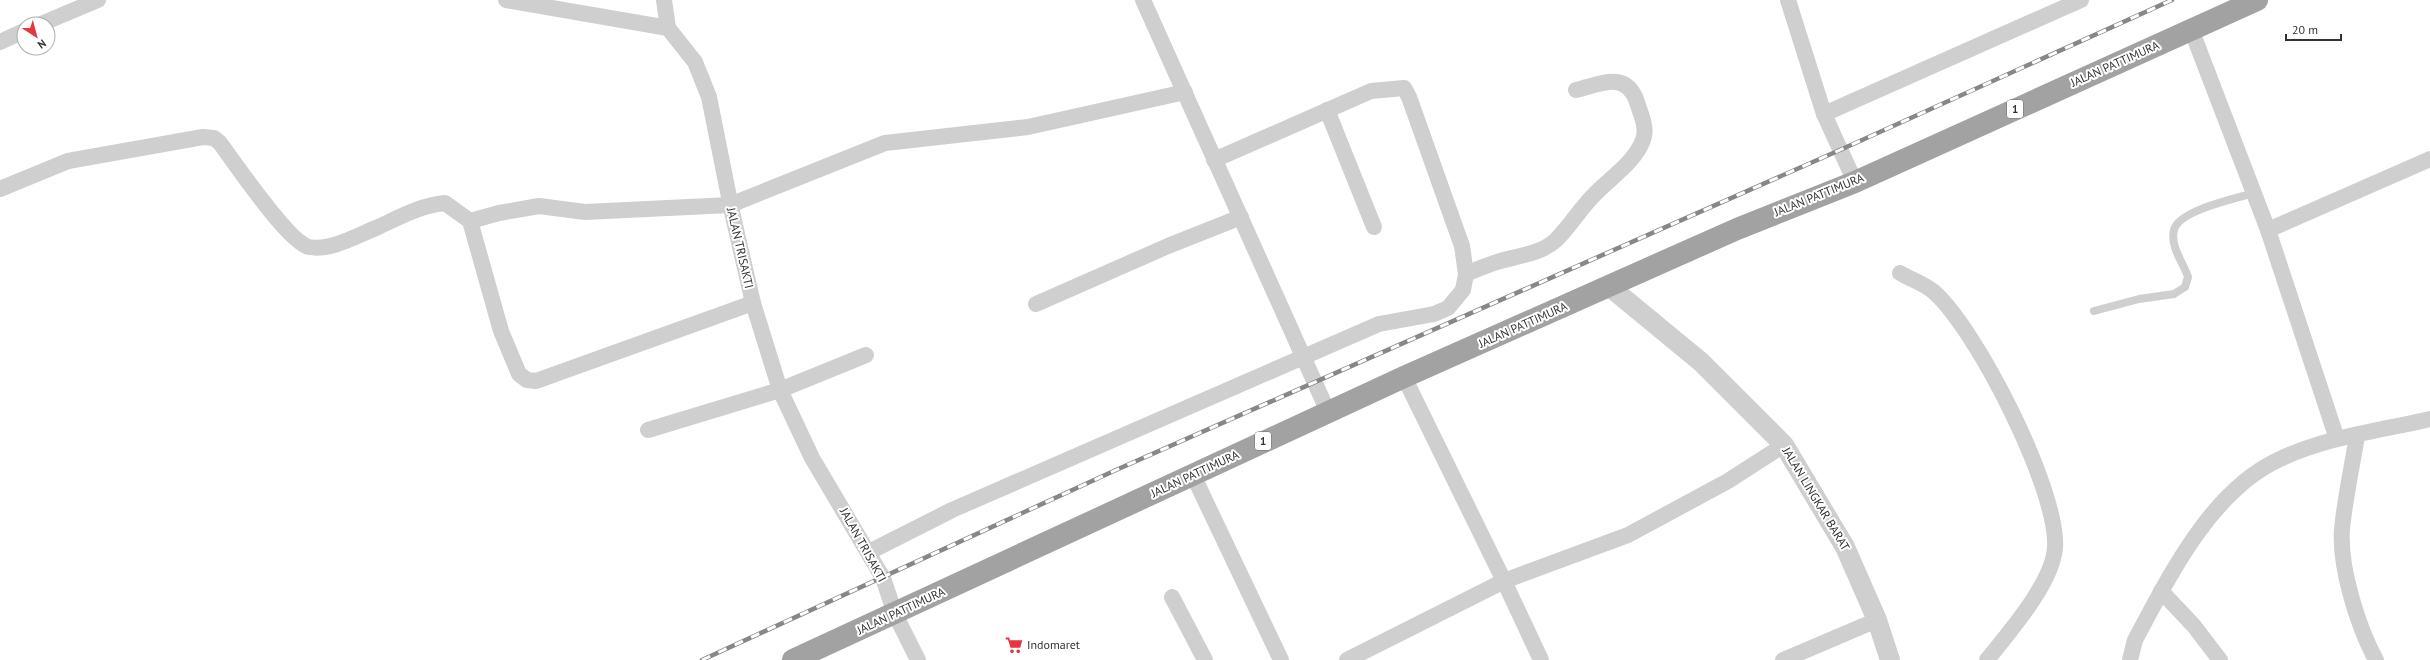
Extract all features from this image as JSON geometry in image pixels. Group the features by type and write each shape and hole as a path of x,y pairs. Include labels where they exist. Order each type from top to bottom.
{"highway":[{"name":"JALAN PATTIMURA","path":"792,660 895,614 1404,377 1610,287 1737,229 1855,182 2257,0"}],"street":[{"path":"56,18 98,0"},
{"name":"JALAN TRISAKTI","path":"506,0 666,13 695,62 709,97 730,205 753,303 780,390 812,458 883,578 895,614 918,660"},
{"path":"1143,0 1328,412"},
{"path":"1788,0 1824,114 1855,182"},
{"path":"1824,114 2081,0"},
{"path":"2191,30 2268,230 2337,438"},
{"path":"0,42 16,35"},
{"path":"1466,274 1495,263 1542,249 1556,240 1591,198 1632,159 1644,139 1644,122 1634,94 1629,86 1623,82 1610,82 1576,90"},
{"path":"869,552 952,510 1161,421 1378,324 1434,314 1448,308 1463,290 1466,274 1462,246 1410,97 1404,88 1371,91 1214,160"},
{"path":"470,221 499,213 539,206 585,212 730,205 885,143 1028,127 1185,92"},
{"path":"1327,110 1374,228"},
{"path":"0,189 68,161 203,137 214,138 220,143 276,217 294,238 308,246 324,247 349,240 435,204 445,203 470,221 501,331 519,374 527,380 536,381 753,303"},
{"path":"2268,230 2430,159"},
{"path":"1036,304 1168,246 1241,217"},
{"path":"1900,273 1934,291 1973,339 2016,421 2045,487 2055,547 2050,572 2016,623 1986,660"},
{"name":"JALAN LINGKAR BARAT","path":"1610,287 1701,362 1784,445 1845,547 1878,620 1890,660"},
{"path":"648,430 780,390 866,355"},
{"path":"1404,377 1541,660"},
{"path":"2130,660 2135,640 2161,591 2196,532 2252,476 2278,460 2337,438 2357,436 2430,419"},
{"path":"2357,436 2342,531 2346,571 2355,608 2366,642 2376,660"},
{"path":"1347,660 1504,581 1628,535 1728,481 1784,445"},
{"path":"1193,475 1281,660"},
{"path":"2161,591 2194,626 2220,660"},
{"path":"1172,597 1205,660"},
{"path":"1783,660 1878,620"}],"lane":[{"path":"2094,311 2139,299 2174,294 2185,287 2188,276 2179,261 2174,244 2174,230 2180,218 2192,212 2254,193"}],"railway":[{"path":"702,660 1116,470 1840,150 2172,0"}],"place":[{"name":"Indomaret","path":"1014,645"}]}
